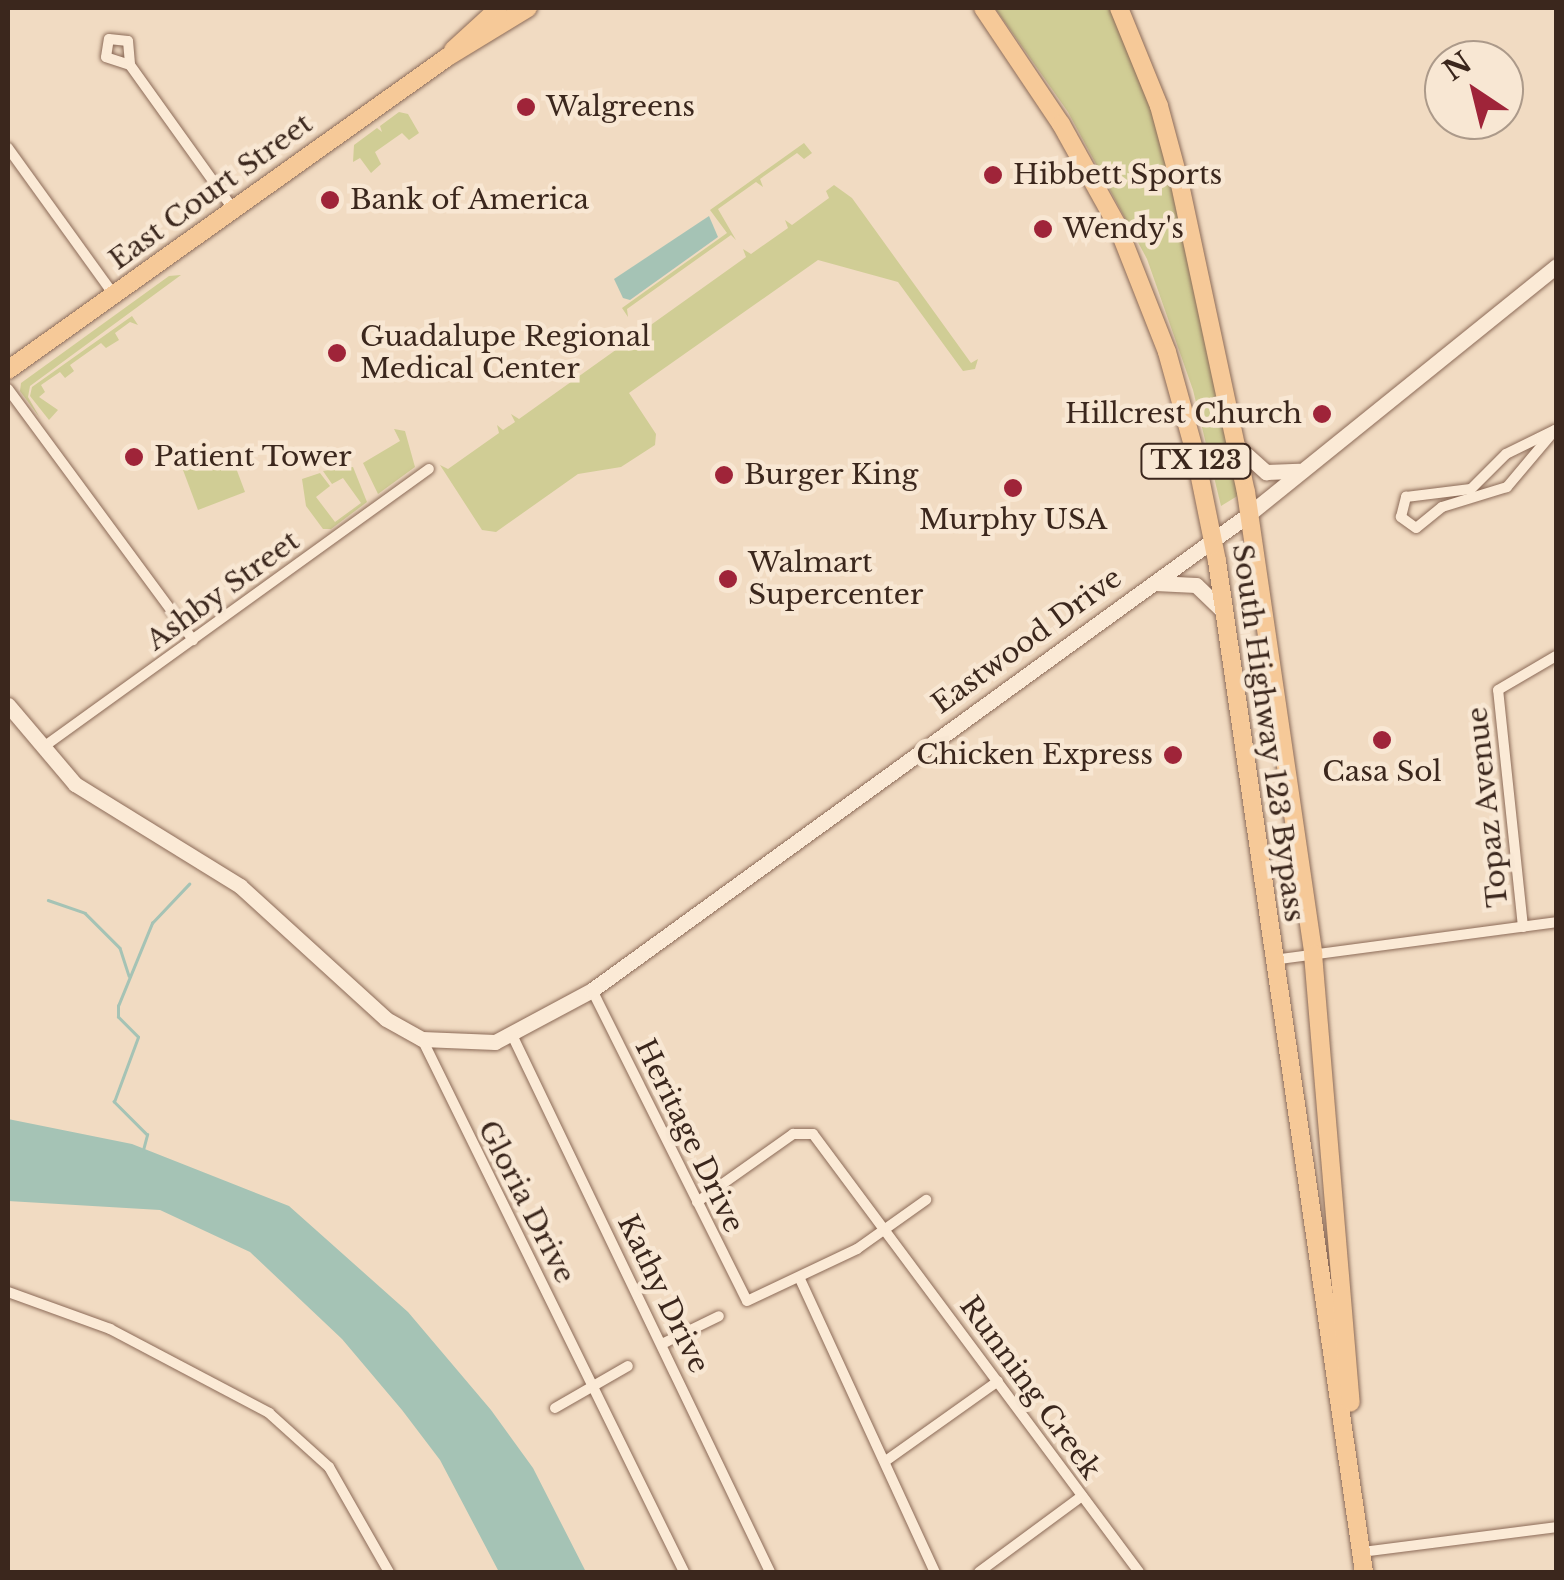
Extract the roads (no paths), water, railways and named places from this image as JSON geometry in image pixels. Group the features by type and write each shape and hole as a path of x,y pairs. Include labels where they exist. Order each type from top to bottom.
{"main road":[{"name":"East Court Street","path":"446,58 499,8"},
{"name":"East Court Street","path":"8,370 446,58 528,8"},
{"name":"South Highway 123 Bypass","path":"982,8 1061,124 1124,238 1182,402 1213,539 1364,1572"},
{"name":"South Highway 123 Bypass","path":"1119,8 1169,141 1249,514 1313,954 1333,1133 1357,1512"},
{"name":"Eastwood Drive","path":"513,1037 592,990 1249,514 1556,266"},
{"path":"1236,444 1266,472 1307,468"},
{"path":"1151,583 1196,585 1224,614"},
{"path":"8,705 42,749 92,798 240,886 386,1018 422,1039 478,1044 513,1037"}],"street":[{"path":"130,65 233,209"},
{"path":"8,148 114,295"},
{"path":"8,390 193,640"},
{"path":"1556,429 1506,454 1480,484 1462,497 1416,528 1401,517 1399,506 1418,490 1462,497 1507,487 1556,429"},
{"name":"Ashby Street","path":"42,749 429,469"},
{"name":"Topaz Avenue","path":"1523,927 1498,690 1556,656"},
{"path":"1272,960 1556,922"},
{"name":"Heritage Drive","path":"592,990 747,1301 800,1279"},
{"name":"Kathy Drive","path":"513,1037 664,1343 770,1572"},
{"name":"Gloria Drive","path":"422,1039 684,1572"},
{"name":"Running Creek","path":"696,1202 804,1130 826,1148 1139,1572"},
{"path":"926,1200 885,1231 800,1279 887,1460 935,1572"},
{"path":"8,1292 110,1329 270,1413 329,1467 389,1572"},
{"path":"664,1343 719,1316"},
{"path":"556,1408 591,1384 628,1366"},
{"path":"887,1460 998,1380"},
{"path":"979,1572 1082,1496"},
{"path":"1362,1552 1556,1527"}],"waterway":[{"path":"143,1150 147,1135 114,1102 138,1037 118,1017 118,1006 152,923 189,884"},
{"path":"48,900 85,913 120,948 129,976"}],"place":[{"name":"Walgreens","path":"526,107"},
{"name":"Hibbett Sports","path":"993,175"},
{"name":"Bank of America","path":"330,200"},
{"name":"Wendy's","path":"1043,229"},
{"name":"Guadalupe Regional Medical Center","path":"337,353"},
{"name":"Hillcrest Church","path":"1322,414"},
{"name":"Patient Tower","path":"134,457"},
{"name":"Burger King","path":"724,475"},
{"name":"Murphy USA","path":"1013,488"},
{"name":"Walmart Supercenter","path":"728,579"},
{"name":"Casa Sol","path":"1382,740"},
{"name":"Chicken Express","path":"1173,755"}]}
